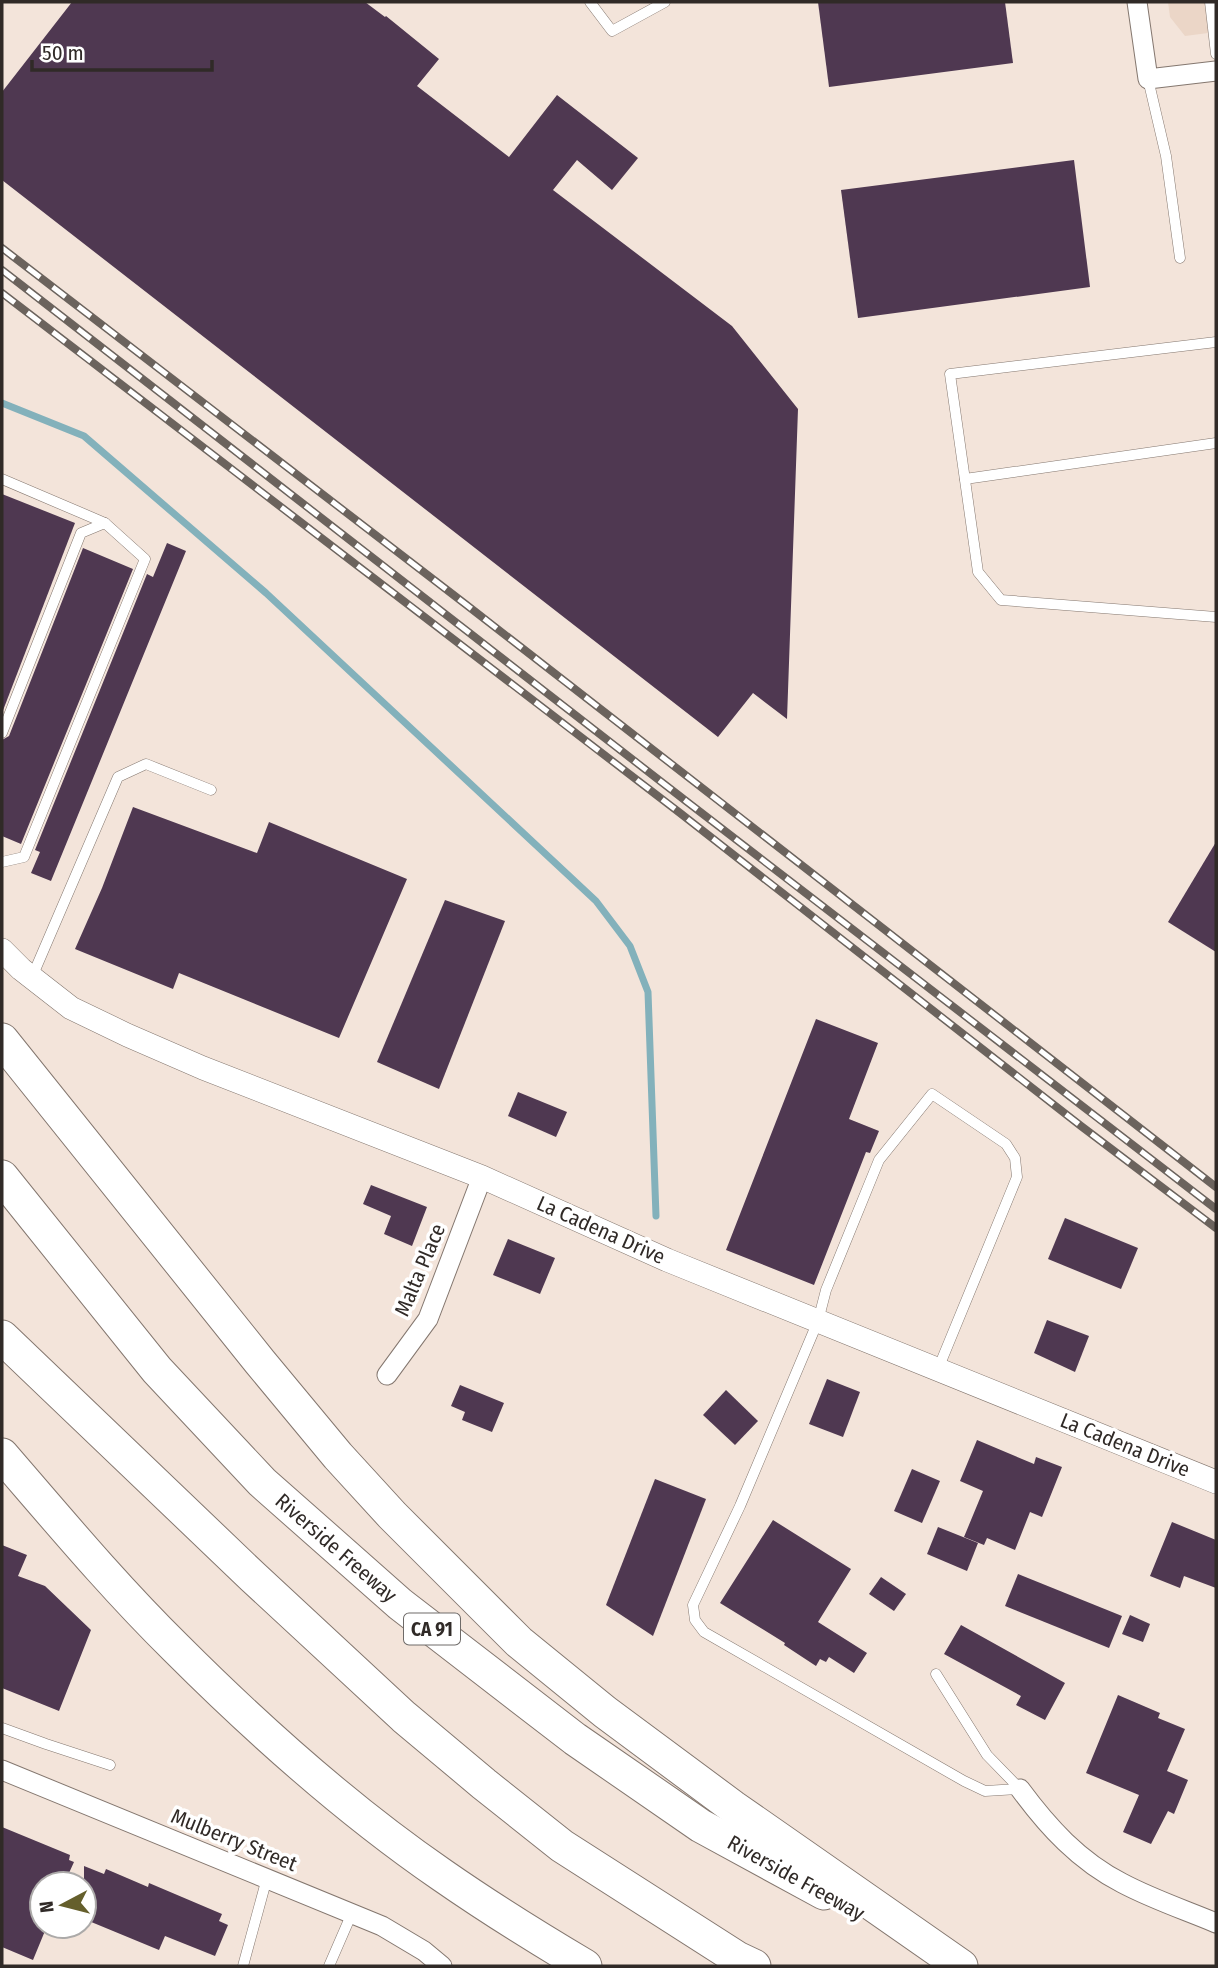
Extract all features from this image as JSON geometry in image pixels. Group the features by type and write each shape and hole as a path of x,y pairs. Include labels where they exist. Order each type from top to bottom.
{"highway":[{"path":"2,1040 251,1352 338,1456 392,1515 519,1642 605,1712 733,1807 959,1966"},
{"name":"Riverside Freeway","path":"2,1177 157,1370 233,1452 262,1482 400,1604 575,1739 701,1826 959,1966"},
{"path":"2,1337 253,1577 404,1717 484,1784 562,1846 737,1958 754,1966"},
{"path":"2,1455 103,1571 174,1647 332,1790 440,1874 585,1966"}],"street":[{"path":"1138,2 1148,79 1216,71"},
{"name":"La Cadena Drive","path":"2,950 71,1007 127,1035 203,1068 482,1177 667,1260 1216,1482"},
{"name":"Malta Place","path":"387,1375 428,1319 482,1177"},
{"name":"Mulberry Street","path":"2,1770 352,1913 404,1938 442,1966"},
{"path":"1020,1789 1043,1821 1079,1855 1101,1871 1123,1884 1216,1923"}],"lane":[{"path":"590,2 612,31 665,2"},
{"path":"1210,2 1216,54"},
{"path":"1148,79 1166,156 1180,258"},
{"path":"1216,342 950,374 978,572 1001,600 1216,617"},
{"path":"965,479 1216,443"},
{"path":"2,479 105,523 145,559 24,857 2,862"},
{"path":"2,733 82,533 105,523"},
{"path":"32,977 118,777 146,764 211,790"},
{"path":"938,1369 1017,1177 1015,1158 1006,1144 932,1094 879,1160 826,1290 818,1321 740,1506 693,1605 695,1620 704,1632 964,1781 985,1791 1020,1789"},
{"path":"936,1674 987,1755 1020,1789"},
{"path":"2,1728 110,1765"},
{"path":"243,1966 267,1878"},
{"path":"330,1966 352,1913"}],"shaded area":[{"path":"1168,2 1216,2 1216,32 1185,36 1170,17"}],"building":[{"path":"72,2 365,2 439,59 417,86 509,157 557,95 638,158 612,190 577,160 553,190 732,326 798,409 787,719 753,693 718,737 2,180 2,92"},
{"path":"818,2 1005,2 1013,63 829,87"},
{"path":"1074,160 1090,287 858,318 841,190"},
{"path":"2,494 75,523 2,713"},
{"path":"167,543 186,551 51,881 31,873 40,852 35,850 147,574 153,577"},
{"path":"83,548 133,569 21,844 2,836 2,740 9,736"},
{"path":"133,807 257,853 269,822 407,879 339,1038 179,973 173,989 75,949"},
{"path":"1216,842 1216,952 1168,922"},
{"path":"445,900 505,921 439,1089 377,1062"},
{"path":"816,1019 878,1043 849,1119 879,1131 870,1153 866,1152 814,1285 726,1250"},
{"path":"518,1092 567,1112 556,1137 508,1116"},
{"path":"371,1185 427,1207 412,1246 384,1234 391,1216 363,1204"},
{"path":"1065,1218 1138,1248 1121,1289 1048,1259"},
{"path":"508,1239 555,1258 540,1294 493,1275"},
{"path":"1047,1320 1089,1336 1075,1372 1034,1353"},
{"path":"827,1379 860,1392 843,1437 809,1424"},
{"path":"460,1385 504,1403 492,1432 462,1420 465,1412 451,1406"},
{"path":"726,1390 758,1421 735,1445 703,1415"},
{"path":"977,1440 1034,1464 1036,1457 1062,1467 1042,1517 1030,1512 1015,1550 987,1538 984,1545 964,1537 983,1491 960,1481"},
{"path":"912,1469 940,1481 922,1523 894,1511"},
{"path":"655,1479 706,1499 653,1636 606,1605"},
{"path":"773,1520 851,1569 818,1622 867,1653 854,1673 829,1657 826,1662 820,1659 816,1666 784,1645 785,1643 720,1603"},
{"path":"1172,1522 1216,1540 1216,1588 1184,1576 1180,1588 1150,1576"},
{"path":"938,1527 978,1543 967,1571 927,1554"},
{"path":"2,1545 27,1555 18,1576 45,1586 91,1630 59,1711 2,1688"},
{"path":"1018,1574 1122,1616 1109,1648 1005,1606"},
{"path":"881,1577 906,1594 894,1611 869,1594"},
{"path":"1130,1615 1150,1624 1143,1642 1122,1634"},
{"path":"961,1625 1065,1683 1045,1720 1016,1705 1021,1696 944,1654"},
{"path":"1118,1695 1160,1713 1158,1718 1185,1729 1167,1771 1188,1780 1174,1814 1168,1811 1151,1844 1123,1832 1139,1795 1086,1773"},
{"path":"2,1827 70,1855 69,1860 74,1862 70,1870 28,1870 28,1940 41,1940 33,1960 2,1947"},
{"path":"106,1869 148,1887 149,1883 222,1914 219,1921 228,1925 215,1956 165,1936 159,1950 98,1925 98,1872 104,1874"}],"waterway":[{"path":"2,403 84,436 266,593 596,901 630,946 648,992 656,1216"}],"railway":[{"path":"2,248 1216,1187"},
{"path":"2,270 1216,1209"},
{"path":"2,293 1216,1228"}]}
